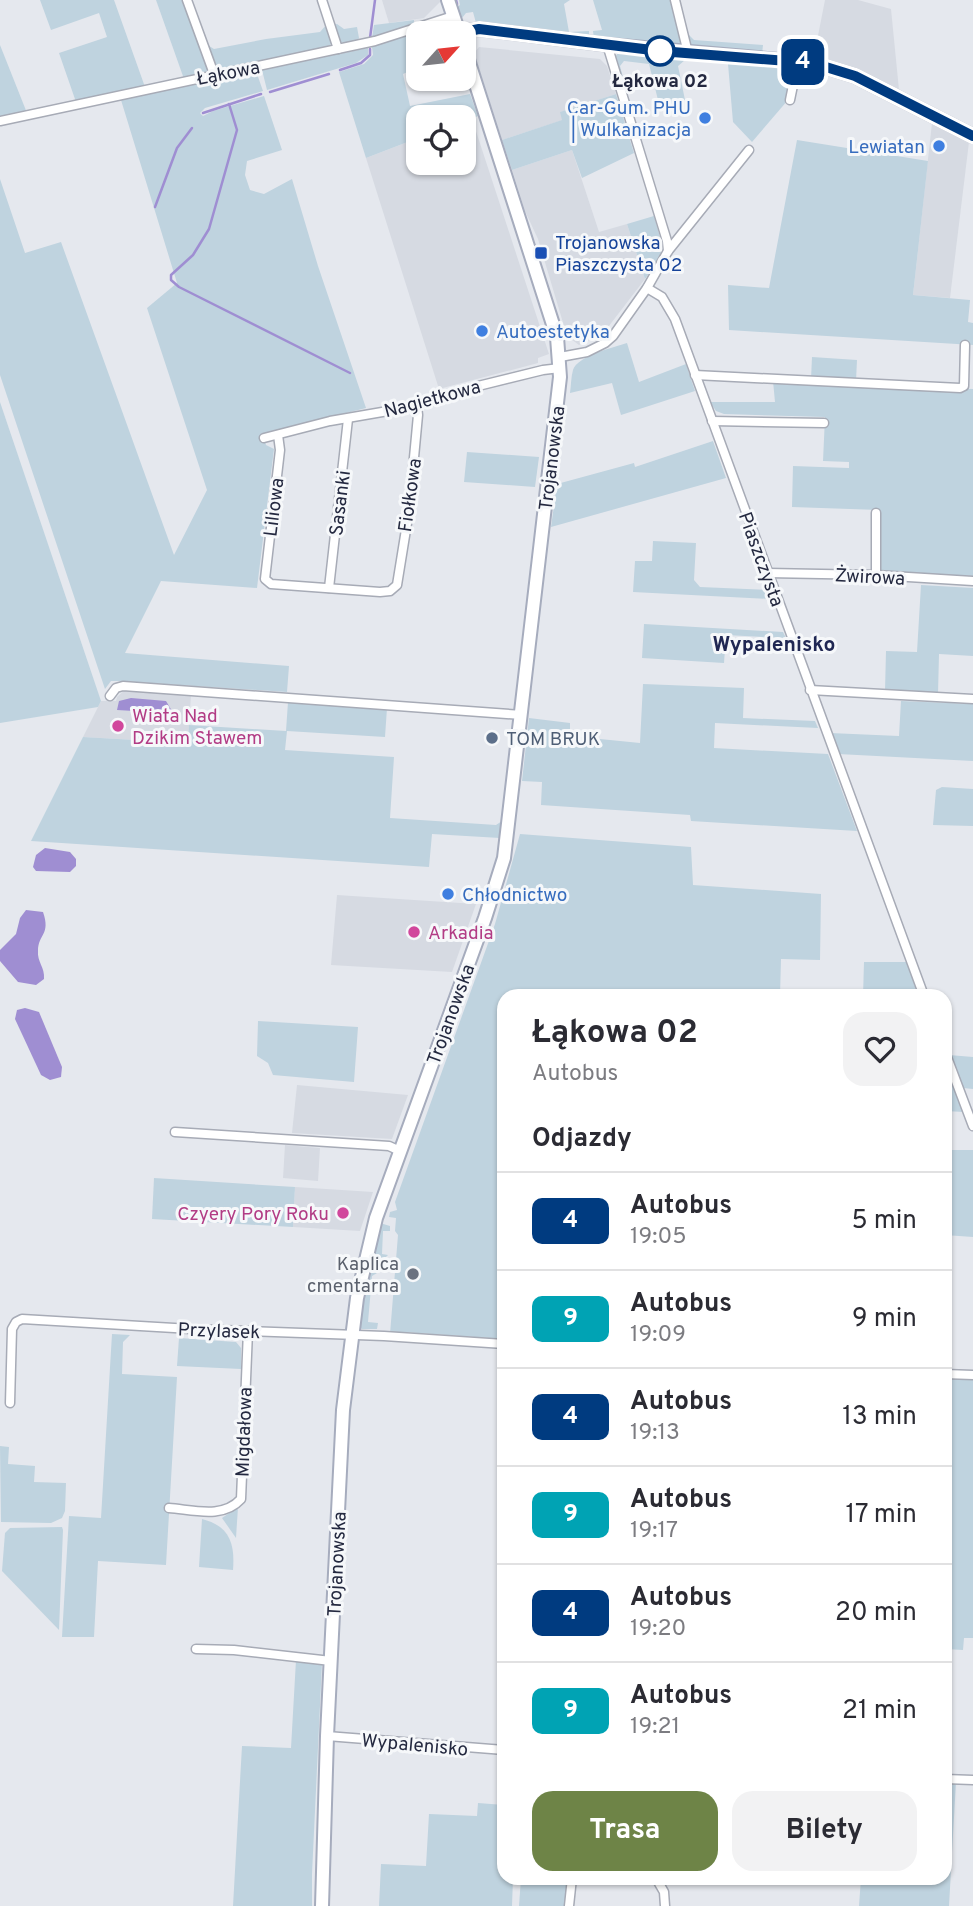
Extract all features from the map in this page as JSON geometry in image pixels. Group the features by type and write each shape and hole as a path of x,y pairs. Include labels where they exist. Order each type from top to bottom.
{"street":[{"path":"187,0 214,74"},
{"path":"322,0 338,49"},
{"path":"448,0 455,21"},
{"path":"676,0 688,53"},
{"name":"Łąkowa","path":"0,121 375,41 453,16"},
{"path":"476,30 688,53 798,61 832,68 855,76 973,136"},
{"path":"610,45 609,51 668,251"},
{"path":"790,100 798,61"},
{"name":"Trojanowska","path":"322,1906 327,1736 343,1410 352,1336 364,1260 376,1219 501,868 522,715 560,363 557,337 476,84"},
{"path":"560,363 605,343 647,288 668,251 749,150"},
{"name":"Piaszczysta","path":"647,288 657,292 671,309 921,989"},
{"path":"695,375 960,388 964,386 965,345"},
{"name":"Nagietkowa","path":"264,438 417,406 560,363"},
{"name":"Fiołkowa","path":"329,588 380,592 390,591 397,584 409,511 417,406"},
{"name":"Sasanki","path":"329,588 348,419"},
{"path":"712,421 824,423"},
{"name":"Liliowa","path":"278,435 280,450 265,579 271,584 329,588"},
{"path":"876,513 876,575"},
{"name":"Żwirowa","path":"767,573 876,575 973,581"},
{"path":"110,696 116,688 123,685 522,715"},
{"path":"810,691 973,699"},
{"path":"952,1070 973,1125"},
{"path":"175,1132 389,1146 400,1151"},
{"name":"Przylasek","path":"10,1403 12,1328 22,1319 497,1344"},
{"name":"Migdałowa","path":"169,1508 220,1512 234,1506 241,1499 248,1331"},
{"path":"952,1374 973,1375"},
{"path":"196,1649 234,1650 331,1661"},
{"name":"Wypalenisko","path":"327,1736 497,1750"},
{"path":"952,1779 973,1780"},
{"path":"569,1906 571,1885"},
{"path":"660,1885 664,1892 665,1906"}],"shaded area":[{"path":"40,0 114,0 145,87 76,102 59,53 107,37 99,13 51,30"},
{"path":"156,0 184,0 209,73 184,79"},
{"path":"382,0 441,1 424,18 389,23"},
{"path":"459,0 570,0 564,4 569,32 589,31 589,38 476,23 473,12 466,13 462,18 457,7 460,5"},
{"path":"593,0 672,0 682,47 594,39 593,31 602,30"},
{"path":"825,0 858,0 891,9 899,90 850,67 814,56"},
{"path":"406,21 406,26 372,38 374,25"},
{"path":"327,24 332,42 327,49 221,71 215,68 206,44 214,49 320,32"},
{"path":"337,24 344,29 357,27 357,41 340,42 332,25"},
{"path":"686,32 694,40 763,45 762,54 751,51 691,49"},
{"path":"406,36 406,73 403,74 410,105 406,105 406,143 366,158 339,72 364,64 373,55 372,47"},
{"path":"0,45 27,113 0,119"},
{"path":"479,47 600,59 607,66 616,94 561,112 563,120 502,140 476,59"},
{"path":"368,48 368,55 356,63 267,90 262,70"},
{"path":"618,53 685,60 678,66 685,100 660,108 649,64 624,61 620,66 623,77 620,76 614,58"},
{"path":"728,64 792,67 788,100 752,142 733,122"},
{"path":"256,71 263,91 205,108 200,113 203,116 264,96 282,150 247,161 245,175 250,190 264,194 292,179 366,408 263,434 266,445 274,449 257,588 161,581 125,653 289,666 287,692 119,681 111,681 105,689 0,375 0,179 25,253 61,242 174,555 207,490 147,308 177,283 121,100"},
{"path":"470,94 474,105 415,105"},
{"path":"616,94 634,153 582,178 572,150 512,170 502,140 562,120 560,112"},
{"path":"932,123 969,142 950,298 913,295"},
{"path":"476,131 549,354 538,358 538,363 439,389 366,158 406,143 406,175 476,175"},
{"path":"797,140 928,161 913,295 970,300 968,322 973,323 973,345 729,330 728,285 769,288"},
{"path":"572,150 599,232 627,224 645,279 602,335 579,345 567,336 538,239 525,211 512,170"},
{"path":"654,216 662,249 645,279 627,224"},
{"path":"627,343 639,382 686,364 695,391 621,415 612,383 570,393 573,370 581,360"},
{"path":"812,357 857,360 856,381 811,379"},
{"path":"773,381 973,389 973,576 878,572 879,510 792,507 793,466 849,468 849,462 823,461 825,417 724,414 716,411 710,402 775,402"},
{"path":"0,402 101,701 98,707 0,723"},
{"path":"713,441 726,478 551,527 557,484 634,463 635,467"},
{"path":"467,452 539,457 535,487 464,482"},
{"path":"653,541 696,543 694,580 700,587 767,590 770,599 633,592 635,561 652,561"},
{"path":"921,585 973,588 973,656 939,654 938,694 885,691 886,651 917,652"},
{"path":"644,624 783,632 786,638 726,635 724,663 642,658"},
{"path":"643,684 744,688 743,718 815,721 818,728 715,723 714,748 828,754 857,831 691,821 690,815 541,805 542,782 522,781 529,718 570,723 570,736 640,743"},
{"path":"125,690 191,695 188,743 83,737 101,701 116,701"},
{"path":"131,698 166,701 171,714 134,716 134,711 117,710 119,701"},
{"path":"901,701 973,704 973,761 838,754 830,733 899,736"},
{"path":"288,702 387,708 385,737 287,731 285,750 394,757 390,818 496,825 502,821 500,838 432,834 429,867 31,841 83,737 188,743 189,725 286,731"},
{"path":"942,787 973,789 973,826 933,825 936,790"},
{"path":"520,834 691,847 693,885 821,894 820,960 781,959 780,989 497,989 497,1339 404,1332 390,1334 398,1235 395,1231 396,1218 389,1217 390,1212 397,1210 395,1202 495,924"},
{"path":"45,848 70,852 76,859 76,866 70,872 36,871 33,867 36,855"},
{"path":"337,895 476,904 452,972 331,965"},
{"path":"26,910 43,912 46,925 38,951 44,979 36,985 18,982 0,961 0,950 16,934 20,918"},
{"path":"864,962 907,962 916,989 863,989"},
{"path":"25,1008 39,1012 62,1067 61,1077 50,1080 41,1075 15,1019 17,1010"},
{"path":"258,1021 358,1027 354,1082 273,1075 268,1063 257,1056"},
{"path":"952,1055 973,1057 973,1089 963,1088 952,1062"},
{"path":"952,1079 964,1112 952,1111"},
{"path":"297,1085 408,1095 392,1139 292,1133"},
{"path":"285,1145 320,1148 318,1181 283,1178"},
{"path":"952,1150 973,1150 973,1237 952,1236"},
{"path":"154,1178 295,1187 293,1227 152,1219"},
{"path":"295,1187 373,1192 360,1231 293,1227"},
{"path":"380,1223 390,1226 390,1231 383,1231 382,1254 388,1255 384,1259 372,1253"},
{"path":"370,1265 376,1265 377,1273 372,1276 368,1322 378,1323 377,1329 362,1329 359,1327 366,1270"},
{"path":"112,1334 130,1335 123,1342 122,1374 177,1377 166,1565 98,1561 94,1637 62,1637 69,1516 101,1518"},
{"path":"179,1338 236,1342 241,1348 241,1369 177,1366"},
{"path":"952,1378 973,1379 973,1638 964,1638 963,1650 952,1649"},
{"path":"0,1446 9,1447 8,1464 35,1466 34,1482 66,1483 65,1511 62,1518 51,1523 1,1522"},
{"path":"238,1507 236,1538 222,1518"},
{"path":"202,1519 219,1526 229,1537 233,1552 233,1570 199,1567"},
{"path":"62,1527 59,1630 2,1571 5,1533 10,1528"},
{"path":"296,1660 322,1663 312,1906 233,1906 242,1746 291,1748"},
{"path":"952,1782 956,1782 952,1853"},
{"path":"478,1803 497,1804 497,1885 513,1885 512,1906 379,1906 381,1864 426,1866 429,1814 477,1816"},
{"path":"520,1885 568,1885 567,1906 519,1906"},
{"path":"860,1885 950,1885 949,1906 859,1906"}],"waterway":[{"path":"370,38 375,0"},
{"path":"456,0 457,4"},
{"path":"340,70 361,63 370,55 370,49"},
{"path":"270,92 329,74"},
{"path":"203,113 261,94"},
{"path":"229,104 237,130 209,229 193,255 171,275 171,280 179,287 350,373"},
{"path":"155,207 177,148 192,128"}],"bus line":[{"name":"4","path":"476,30 660,51 813,63 855,76 973,136"}],"place":[{"name":"Łąkowa 02","path":"660,51"},
{"name":"Car-Gum. PHU | Wulkanizacja","path":"705,118"},
{"name":"Lewiatan","path":"939,146"},
{"name":"Trojanowska Piaszczysta 02","path":"541,253"},
{"name":"Autoestetyka","path":"482,331"},
{"name":"Wiata Nad Dzikim Stawem","path":"118,726"},
{"name":"TOM BRUK","path":"492,738"},
{"name":"Chłodnictwo","path":"448,894"},
{"name":"Arkadia","path":"414,932"},
{"name":"Czyery Pory Roku","path":"343,1213"},
{"name":"Kaplica cmentarna","path":"413,1274"}],"district":[{"name":"Wypalenisko","path":"774,644"}]}
